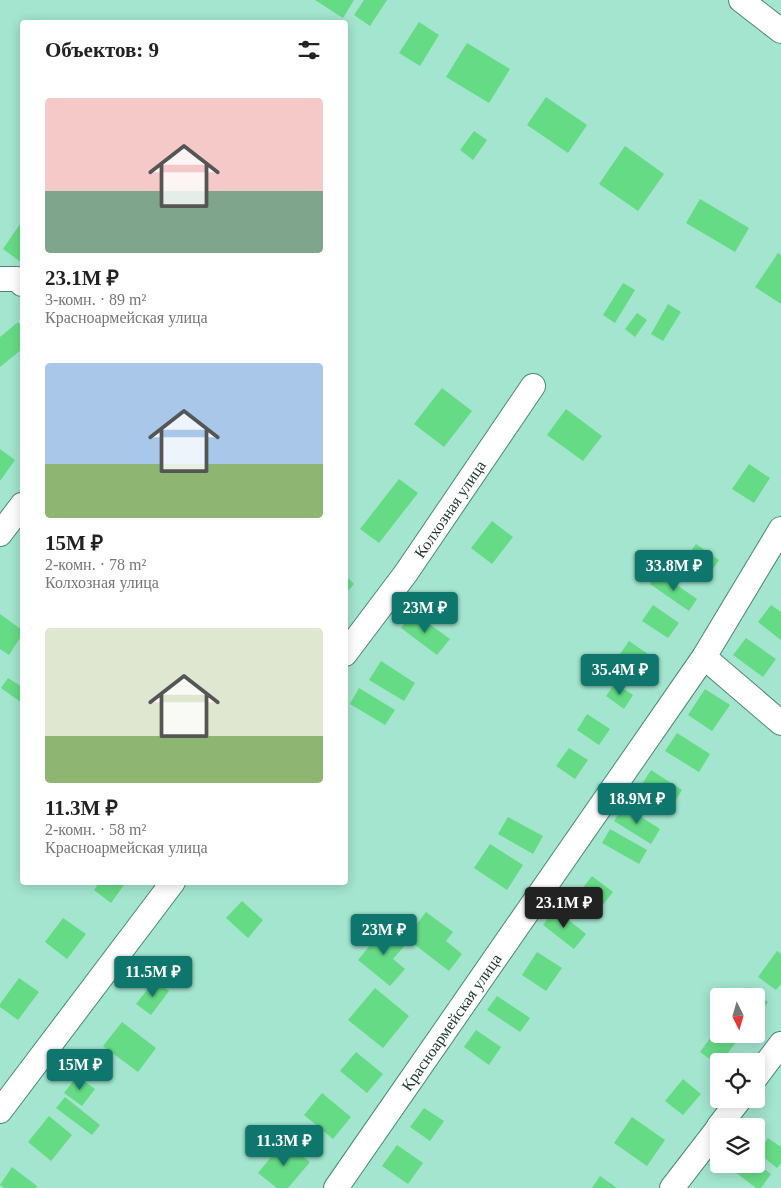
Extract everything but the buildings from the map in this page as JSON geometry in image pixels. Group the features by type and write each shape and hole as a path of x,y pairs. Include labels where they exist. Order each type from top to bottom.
{"street":[{"path":"741,0 781,31"},
{"path":"0,279 17,279 20,282"},
{"name":"Колхозная улица","path":"348,650 406,573 533,386"},
{"path":"0,534 20,507"},
{"name":"Красноармейская улица","path":"336,1188 704,657 781,529"},
{"path":"704,657 781,723"},
{"path":"0,1111 171,885"},
{"path":"765,1065 781,1044"},
{"path":"725,1118 733,1108"},
{"path":"672,1188 710,1138"}]}
